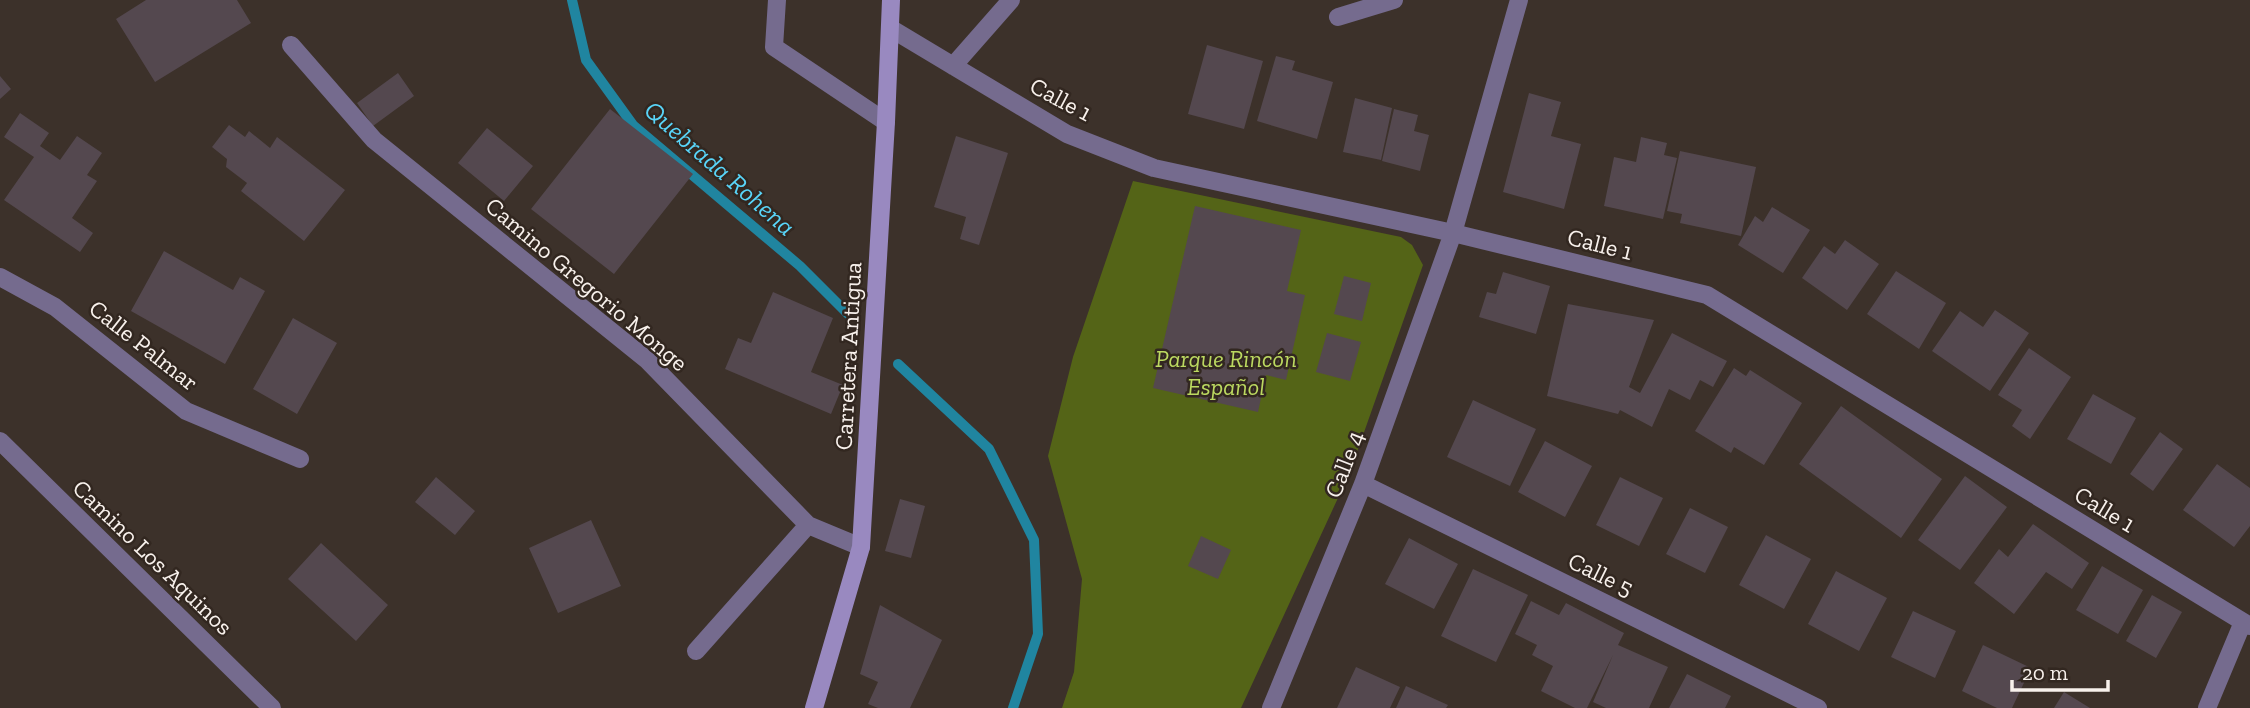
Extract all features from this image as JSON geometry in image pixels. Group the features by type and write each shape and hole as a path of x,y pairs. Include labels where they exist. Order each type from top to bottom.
{"street":[{"path":"777,0 774,47 887,122"},
{"name":"Carretera Antigua","path":"814,708 861,547 887,122 891,0"},
{"path":"953,66 1011,0"},
{"path":"1338,17 1394,0"},
{"name":"Calle 4","path":"1271,708 1363,484 1453,233 1519,0"},
{"name":"Calle 1","path":"890,28 1067,134 1154,168 1453,233 1707,295 2246,624"},
{"name":"Camino Gregorio Monge","path":"291,45 374,140 647,360 808,525 861,547"},
{"name":"Calle Palmar","path":"0,277 55,307 186,411 300,459"},
{"name":"Camino Los Aquinos","path":"0,441 272,708"},
{"name":"Calle 5","path":"1363,484 1818,708"},
{"path":"696,651 808,525"},
{"path":"2207,708 2246,624"}],"green space":[{"name":"Parque Rincón Español","path":"1133,181 1401,237 1412,245 1423,265 1350,472 1241,708 1062,708 1074,672 1082,579 1048,456 1073,357"}],"building":[{"path":"146,0 237,0 251,23 155,82 116,19"},
{"path":"1207,45 1263,61 1244,129 1188,114"},
{"path":"1276,56 1295,61 1292,70 1333,82 1317,139 1257,121"},
{"path":"398,73 414,96 373,126 357,103"},
{"path":"0,76 11,89 0,99"},
{"path":"1529,93 1561,102 1551,136 1581,144 1564,209 1503,192"},
{"path":"1355,98 1392,108 1381,160 1343,152"},
{"path":"610,109 693,174 614,274 531,209"},
{"path":"1394,109 1418,115 1414,131 1429,135 1420,171 1382,161"},
{"path":"20,113 49,133 40,146 60,160 77,136 102,153 87,175 97,181 72,218 93,233 80,252 4,200 34,157 4,137"},
{"path":"229,125 245,137 249,131 270,148 277,137 345,190 304,241 241,191 247,183 226,167 227,159 212,147"},
{"path":"487,128 533,166 504,201 458,163"},
{"path":"956,136 1008,153 979,245 960,239 966,217 934,207"},
{"path":"1641,137 1667,143 1664,155 1677,158 1663,219 1604,206 1614,157 1636,162"},
{"path":"1680,151 1756,167 1741,236 1680,223 1682,214 1667,211"},
{"path":"1195,206 1301,230 1287,291 1305,295 1286,380 1266,375 1258,412 1153,388"},
{"path":"1772,207 1810,230 1783,273 1738,245 1755,216 1763,222"},
{"path":"1845,240 1879,264 1847,310 1802,278 1824,246 1835,254"},
{"path":"164,251 233,290 240,277 265,291 225,364 131,311"},
{"path":"1896,271 1946,303 1919,349 1867,314"},
{"path":"1503,272 1550,286 1536,334 1479,317 1487,292 1496,294"},
{"path":"1344,276 1371,283 1362,321 1334,314"},
{"path":"773,292 833,318 811,372 843,385 831,414 725,369 738,338 751,343"},
{"path":"1568,304 1654,320 1629,387 1640,393 1672,333 1727,361 1713,387 1700,380 1690,400 1669,389 1652,427 1620,410 1618,414 1547,396"},
{"path":"1995,310 2029,333 1990,391 1932,351 1960,311 1983,327"},
{"path":"293,318 337,343 297,414 253,389"},
{"path":"1327,333 1361,342 1350,381 1316,372"},
{"path":"2029,348 2071,377 2030,439 2012,426 2022,410 1998,395"},
{"path":"1734,368 1746,376 1750,370 1802,403 1764,465 1734,447 1731,453 1695,431"},
{"path":"2093,394 2136,418 2111,464 2067,439"},
{"path":"1473,400 1536,429 1510,486 1447,457"},
{"path":"1841,406 1942,479 1901,538 1799,464"},
{"path":"2160,432 2183,449 2153,491 2130,474"},
{"path":"1545,441 1592,466 1565,517 1518,492"},
{"path":"2217,464 2250,488 2250,526 2234,547 2183,510"},
{"path":"1965,476 2007,507 1960,570 1918,540"},
{"path":"436,477 475,511 455,535 415,502"},
{"path":"1620,477 1663,498 1639,546 1596,525"},
{"path":"900,499 925,506 911,558 885,551"},
{"path":"1690,508 1728,527 1705,573 1666,554"},
{"path":"591,520 621,586 558,613 529,548"},
{"path":"2033,524 2089,563 2072,589 2046,572 2014,614 1974,583 1999,549 2008,557"},
{"path":"1766,535 1811,559 1784,609 1739,585"},
{"path":"1201,536 1231,550 1218,579 1188,566"},
{"path":"1409,538 1458,564 1434,609 1385,584"},
{"path":"321,543 388,605 356,641 288,579"},
{"path":"2102,566 2143,590 2118,634 2076,610"},
{"path":"1473,569 1528,595 1496,662 1441,636"},
{"path":"1836,571 1887,598 1859,651 1808,624"},
{"path":"2152,595 2182,612 2156,658 2126,641"},
{"path":"1531,601 1559,615 1566,603 1624,633 1618,645 1668,667 1649,708 1606,708 1593,702 1613,655 1587,708 1575,708 1541,691 1553,666 1532,655 1537,645 1515,634"},
{"path":"880,605 942,640 910,708 878,708 868,704 878,682 860,674"},
{"path":"1913,611 1956,631 1935,678 1891,657"},
{"path":"1983,645 2031,668 2012,708 1997,708 1962,691"},
{"path":"1356,667 1400,687 1390,708 1337,708"},
{"path":"1687,674 1731,696 1725,708 1669,708"},
{"path":"1406,686 1448,705 1446,708 1396,708"},
{"path":"2064,692 2090,708 2054,708"}],"waterway":[{"name":"Quebrada Rohena","path":"572,0 586,60 633,125 800,266 848,314"},
{"name":"Quebrada Rohena","path":"898,364 989,449 1034,540 1038,634 1013,708"}]}
